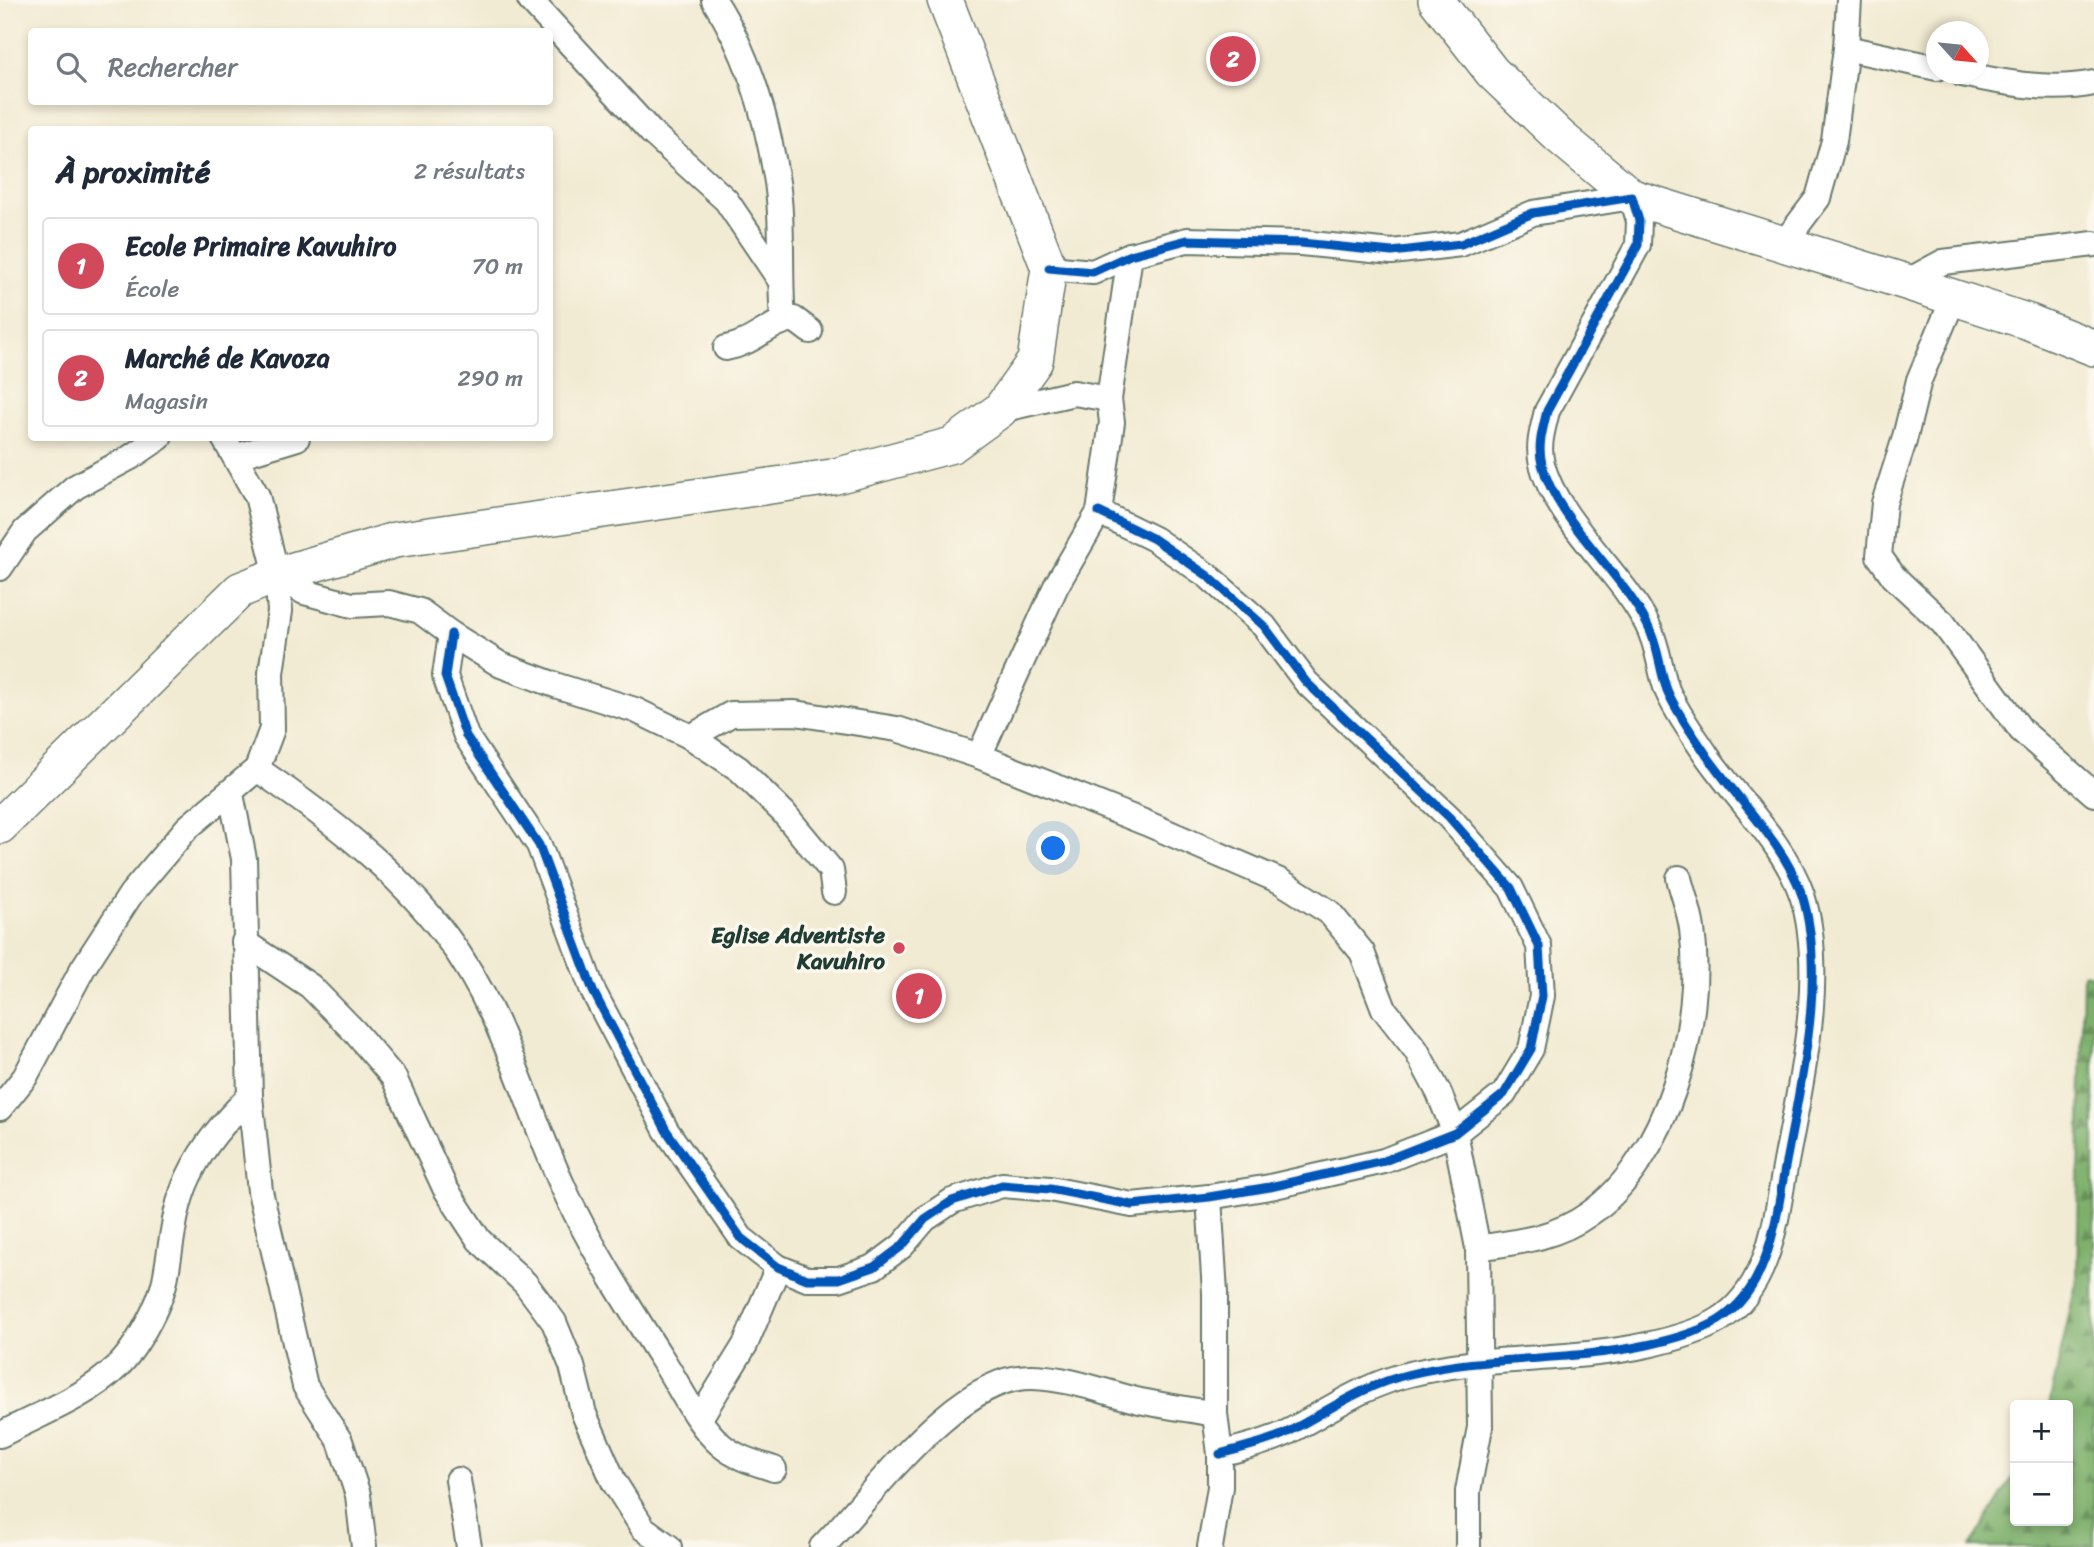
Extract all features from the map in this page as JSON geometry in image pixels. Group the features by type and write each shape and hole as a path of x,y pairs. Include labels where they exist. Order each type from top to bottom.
{"highway":[{"path":"0,826 240,590 277,575 395,540 832,477 952,445 1000,410 1035,361 1049,268 945,0"},
{"path":"1436,0 1492,72 1560,136 1632,197 1954,297 2094,348"}],"street":[{"path":"530,0 651,132 726,201 780,280"},
{"path":"715,0 730,25 758,92 777,178 783,320"},
{"path":"1784,243 1818,198 1834,141 1849,0"},
{"path":"1846,48 1926,66"},
{"path":"1989,80 2009,84 2068,88 2094,83"},
{"path":"1049,268 1093,272 1130,254 1187,240 1301,243 1392,252 1461,244 1533,212 1632,197 1639,221 1638,245 1547,411 1540,438 1541,464 1559,501 1647,622 1661,656 1667,690 1707,756 1767,832 1801,893 1809,931 1812,968 1807,1031 1772,1238 1759,1273 1743,1299 1718,1320 1671,1339 1608,1353 1409,1374 1353,1393 1284,1434 1220,1454"},
{"path":"1906,282 1943,262 2094,244"},
{"path":"979,756 1056,586 1099,512 1112,422 1109,398 1130,254"},
{"path":"1954,297 1919,380 1884,503 1879,555 1894,577 1943,623 2021,730 2094,794"},
{"path":"726,348 745,345 783,320 794,319 810,331"},
{"path":"1000,410 1074,393 1109,398"},
{"path":"0,568 25,531 75,487 155,441"},
{"path":"0,1108 25,1077 83,968 131,894 187,828 231,794 257,769 272,729 271,673 280,611 277,575 257,496 231,447 275,441"},
{"path":"451,635 445,676 466,736 539,845 599,1003 666,1130 741,1238 778,1267 807,1279 839,1279 874,1267 902,1246 925,1219 951,1201 1002,1185 1050,1189 1132,1205 1209,1197 1270,1187 1384,1161 1455,1133 1504,1094 1531,1049 1542,996 1539,946 1511,888 1449,817 1306,682 1264,626 1209,576 1154,539 1099,512"},
{"path":"277,575 304,592 352,606 389,603 420,611 451,635 501,664 558,687 635,710 691,737 739,769 783,812 831,870 834,892"},
{"path":"691,737 732,715 795,713 897,729 979,756 1146,822 1280,881 1329,912 1363,952 1384,1009 1416,1050 1439,1093 1455,1133 1478,1248 1480,1427 1468,1491 1468,1547"},
{"path":"257,769 315,809 387,870 446,936 491,1008 565,1190 642,1327 700,1419 721,1445 742,1458 774,1469"},
{"path":"231,794 244,859 244,943 250,1096 260,1191 305,1387 340,1441 358,1495 364,1547"},
{"path":"1478,1248 1541,1238 1588,1216 1617,1192 1638,1164 1666,1108 1686,1056 1692,994 1692,930 1679,878"},
{"path":"244,943 310,986 355,1032 394,1078 444,1188 478,1240 525,1283 554,1322 572,1366 584,1414 614,1482 643,1528 669,1547"},
{"path":"0,1435 81,1394 118,1367 143,1331 164,1283 172,1228 188,1177 214,1132 250,1096"},
{"path":"1209,1197 1215,1293 1215,1414 1220,1454 1220,1487 1210,1547"},
{"path":"700,1419 746,1345 778,1267"},
{"path":"822,1547 884,1478 946,1416 990,1385 1030,1377 1084,1383 1136,1400 1215,1414"},
{"path":"458,1480 469,1547"}],"green space":[{"path":"2083,973 2094,975 2094,1547 1970,1547 2010,1481 2010,1526 2073,1526 2073,1400 2050,1400 2077,1279"}],"cycle path":[{"path":"1049,268 1093,272 1130,255 1187,240 1301,243 1392,252 1461,244 1533,213 1632,197 1639,221 1638,245 1547,411 1540,444 1542,464 1549,485 1561,505 1636,604 1647,624 1667,690 1680,715 1707,756 1784,858 1802,895 1809,926 1812,959 1809,1028 1779,1205 1760,1270 1750,1289 1736,1306 1702,1329 1647,1345 1588,1354 1469,1364 1410,1374 1361,1392 1278,1437 1220,1454"},
{"path":"451,634 445,676 466,736 539,845 593,991 666,1130 741,1238 778,1267 807,1279 839,1279 874,1267 902,1246 925,1219 952,1201 1002,1185 1050,1189 1132,1205 1209,1197 1270,1187 1384,1161 1455,1133 1504,1094 1531,1049 1542,996 1539,946 1511,888 1449,817 1306,682 1264,626 1208,576 1154,539 1099,512"}],"place":[{"name":"Marché de Kavoza","path":"1233,59"},
{"name":"Eglise Adventiste Kavuhiro","path":"899,948"},
{"name":"Ecole Primaire Kavuhiro","path":"919,996"}]}
